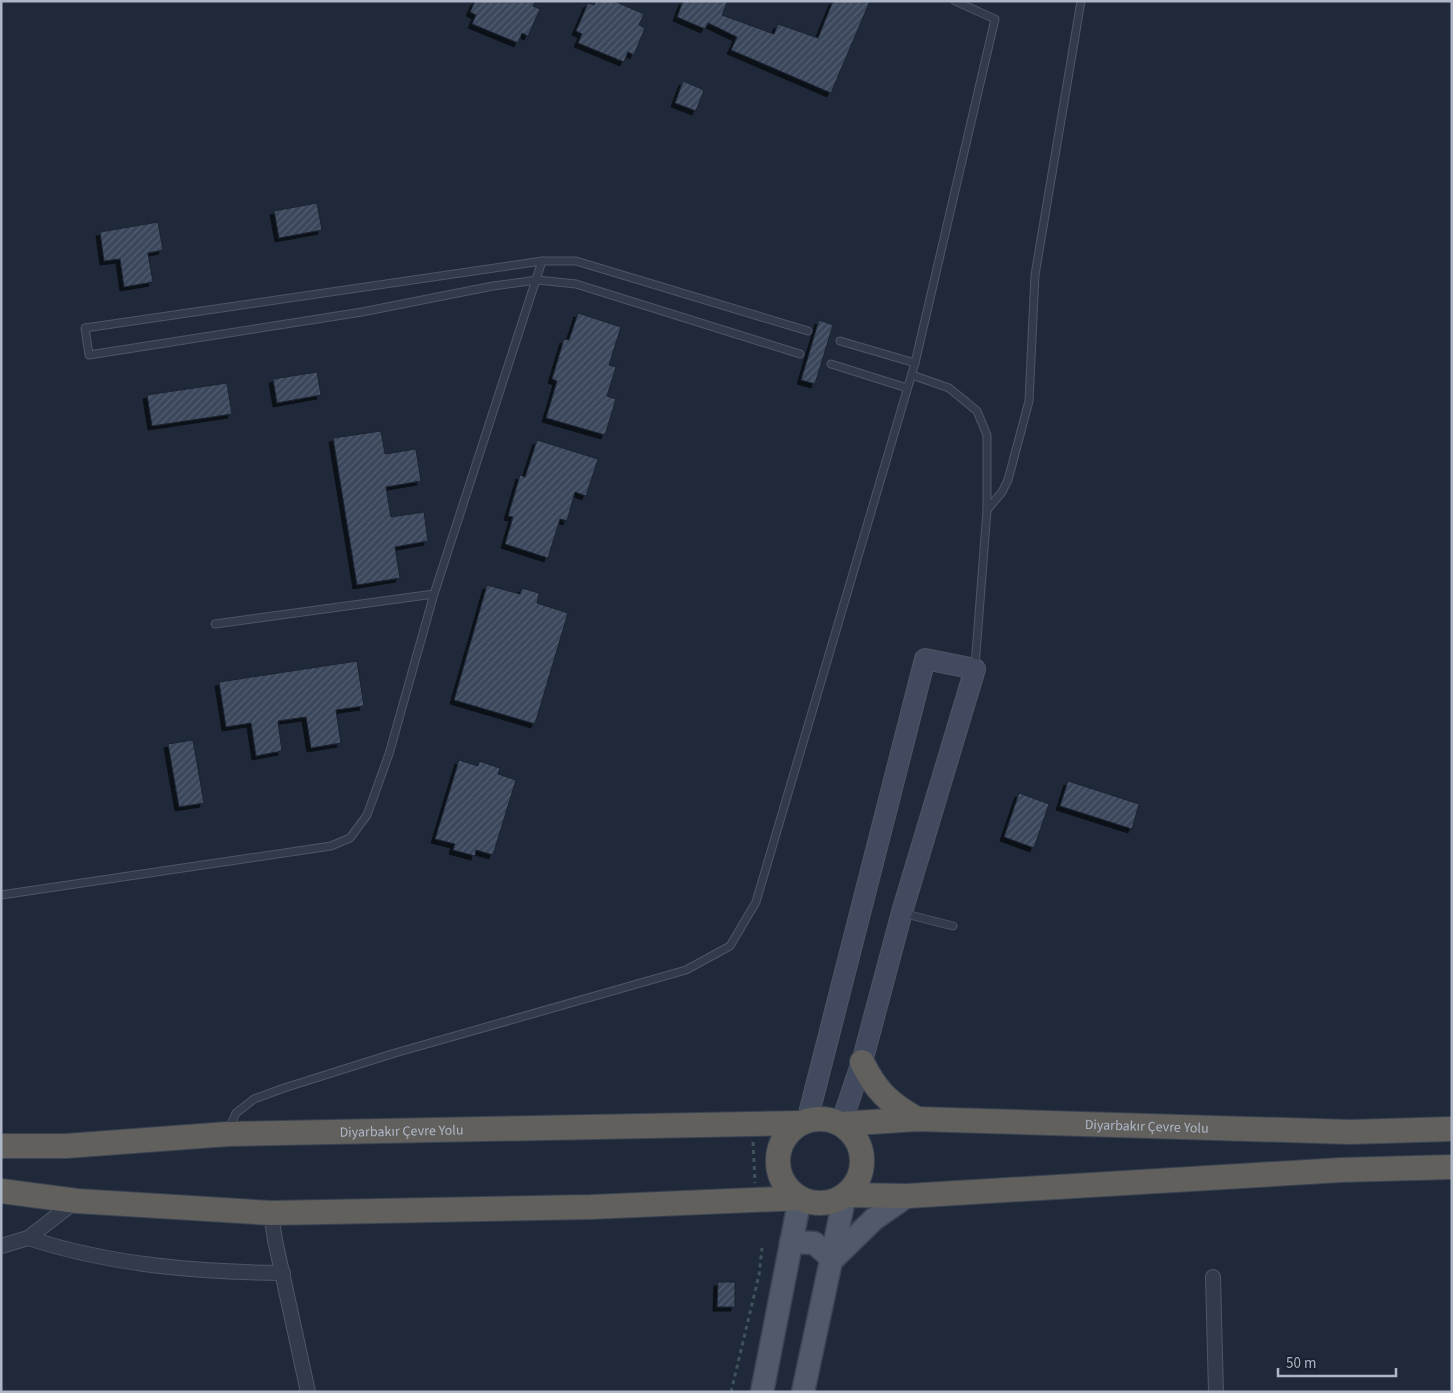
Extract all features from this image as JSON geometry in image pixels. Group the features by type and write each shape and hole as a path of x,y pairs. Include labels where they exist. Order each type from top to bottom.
{"highway":[{"path":"862,1062 880,1092 894,1106 917,1119"},
{"path":"1,1191 76,1201 271,1213 591,1207 800,1198 823,1203 834,1201 845,1195 860,1177 862,1159 858,1142 841,1124 818,1118 804,1122 784,1138 778,1160 784,1182 800,1198"},
{"name":"Diyarbakır Çevre Yolu","path":"841,1124 917,1119 1350,1132 1452,1129"},
{"name":"Diyarbakır Çevre Yolu","path":"1,1146 66,1146 228,1134 804,1122"},
{"path":"845,1195 907,1196 1341,1170 1452,1167"}],"main road":[{"path":"804,1122 926,659 975,669 902,912 862,1062 841,1124"},
{"path":"802,1392 833,1259 845,1195"},
{"path":"833,1259 874,1219 907,1196"},
{"path":"762,1392 800,1198"},
{"path":"791,1242 814,1243 833,1259"}],"street":[{"path":"1,1246 28,1238 76,1201"},
{"path":"271,1213 308,1392"},
{"path":"28,1238 69,1252 126,1262 222,1272 283,1273"},
{"path":"1213,1278 1216,1392"}],"lane":[{"path":"228,1134 236,1113 254,1099 396,1053 686,970 730,946 756,902 915,364 995,19 955,1"},
{"path":"987,510 1002,492 1008,480 1029,401 1036,274 1081,1"},
{"path":"1,895 331,846 350,838 367,815 386,762 434,594 542,261"},
{"path":"800,354 576,284 537,280 493,286 362,312 89,355 85,328 542,261 576,261 808,331"},
{"path":"840,341 915,364"},
{"path":"831,364 907,388"},
{"path":"912,375 949,388 977,411 987,435 987,510 975,669"},
{"path":"215,624 434,594"},
{"path":"902,912 953,926"}],"path":[{"path":"753,1135 755,1188"},
{"path":"731,1392 759,1275 762,1248"}],"building":[{"path":"475,1 536,1 533,6 540,9 528,36 522,33 518,43 472,24 476,15 470,12"},
{"path":"596,1 614,1 644,14 639,25 645,28 634,55 628,52 624,62 578,43 582,34 576,31 588,3 594,5"},
{"path":"683,1 728,1 722,15 774,34 778,24 818,38 833,1 870,1 831,93 731,50 737,37 708,23 705,29 677,17"},
{"path":"683,81 704,90 696,111 675,103"},
{"path":"317,203 322,230 279,238 274,211"},
{"path":"158,222 163,250 148,253 153,282 124,287 120,259 104,261 100,232"},
{"path":"578,313 621,327 609,365 616,367 607,396 616,399 605,435 546,418 557,381 552,379 564,339 569,340"},
{"path":"819,320 833,325 815,384 801,380"},
{"path":"317,372 321,395 277,403 273,379"},
{"path":"227,383 232,414 152,426 147,395"},
{"path":"381,431 385,454 416,449 421,481 386,487 391,517 424,512 428,541 395,547 400,578 357,585 333,438"},
{"path":"537,440 598,459 586,496 575,492 567,521 560,519 548,558 505,544 513,517 508,516 520,475 525,477"},
{"path":"487,585 520,594 522,588 539,593 537,603 568,613 535,724 454,700"},
{"path":"357,661 364,706 336,710 341,743 311,748 306,717 278,721 282,751 256,756 251,723 226,727 219,682"},
{"path":"193,740 204,803 179,807 168,744"},
{"path":"459,760 478,766 479,761 500,768 498,774 516,780 493,855 476,850 475,856 453,850 455,844 435,839"},
{"path":"1068,781 1139,804 1132,829 1060,806"},
{"path":"1019,793 1049,804 1034,848 1004,837"},
{"path":"718,1282 735,1282 735,1307 717,1307"}]}
